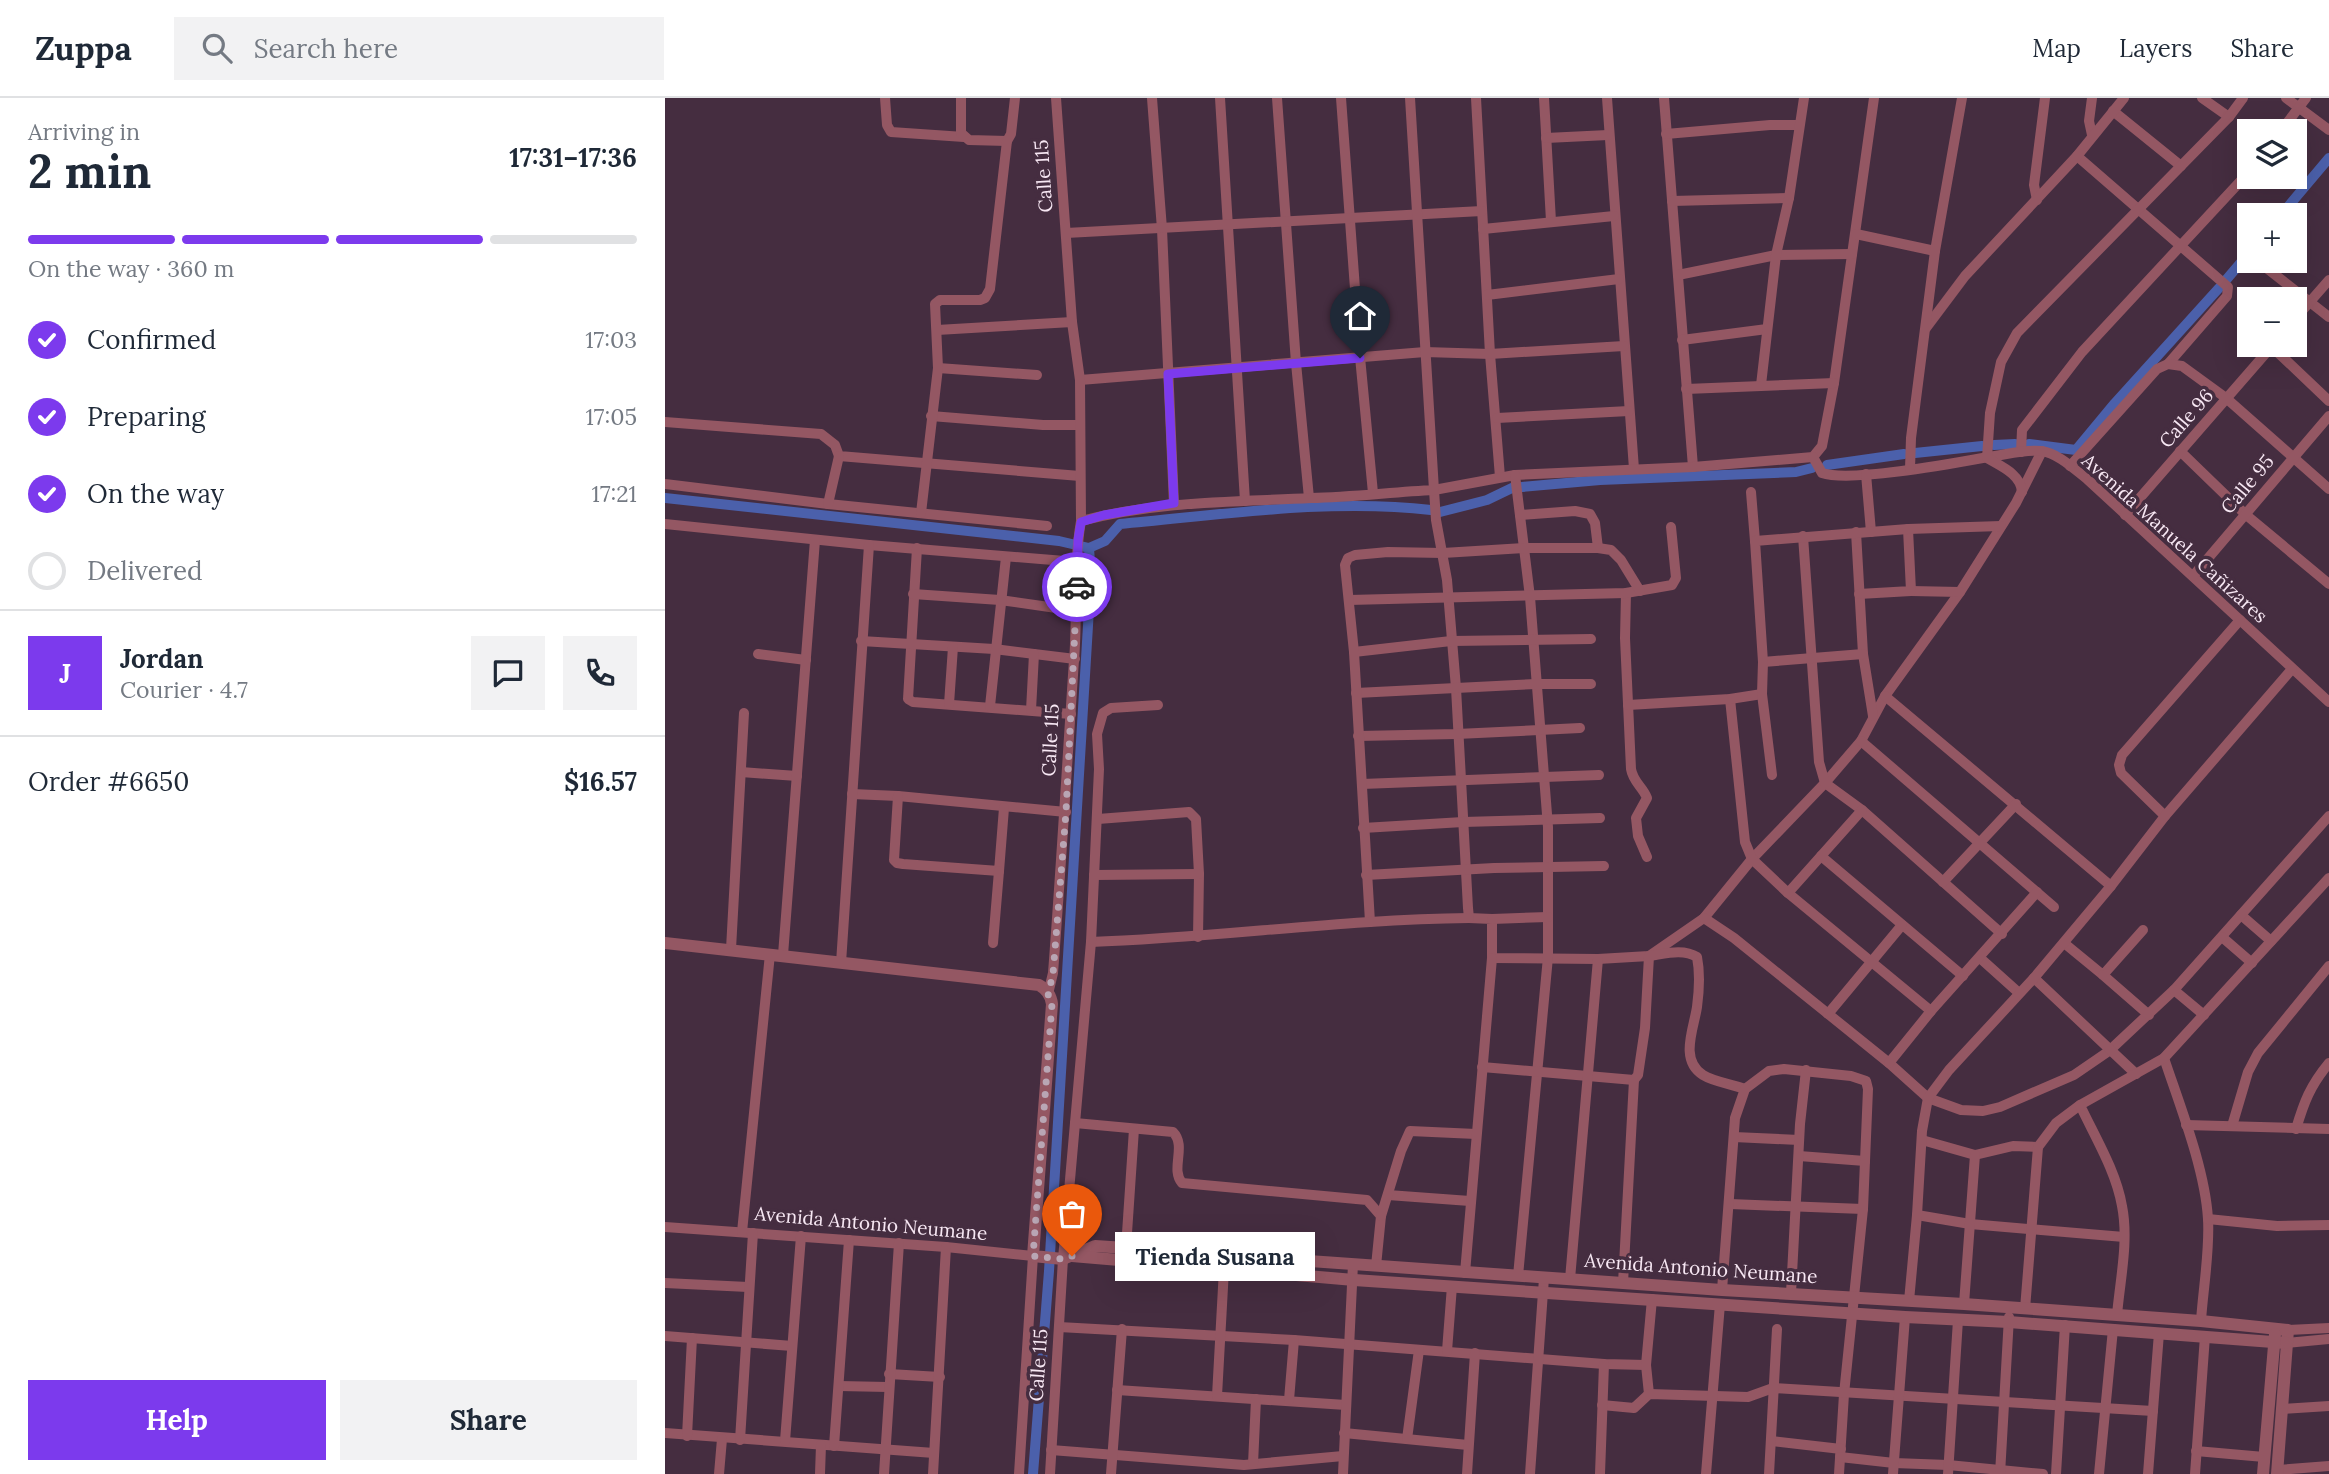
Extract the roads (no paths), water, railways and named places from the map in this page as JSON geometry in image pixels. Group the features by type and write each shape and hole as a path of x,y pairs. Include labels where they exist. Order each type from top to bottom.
{"street":[{"path":"885,98 887,125 891,132 1007,141"},
{"path":"961,98 961,133 964,137"},
{"path":"921,513 938,368 935,304 985,298 991,289 1007,141 1011,134 1015,98"},
{"name":"Calle 115","path":"1035,1256 1052,1004 1048,994 1053,974 1066,812 1081,522 1080,380 1072,322 1056,98"},
{"path":"1152,98 1162,229 1174,503"},
{"path":"1220,98 1245,500"},
{"path":"1277,98 1296,363 1309,498"},
{"path":"1341,98 1373,494"},
{"path":"1409,98 1436,520 1443,553 1456,688 1464,869 1469,918"},
{"path":"1476,98 1490,354 1500,477"},
{"path":"1543,98 1551,221"},
{"path":"1607,98 1634,469"},
{"path":"1664,98 1693,467"},
{"path":"1761,385 1776,256 1789,198 1804,98"},
{"path":"1814,461 1822,446 1834,383 1874,98"},
{"path":"1910,469 1911,438 1935,251 1962,98"},
{"path":"2037,200 2033,185 2045,98"},
{"path":"2092,98 2089,121 2092,135"},
{"path":"1924,331 1965,276 2077,156 2124,98"},
{"path":"2202,98 2229,117"},
{"path":"1987,458 1990,413 2001,362 2017,333 2229,117 2243,98"},
{"path":"2286,98 2329,130"},
{"path":"2290,119 2307,98"},
{"path":"2113,111 2181,166"},
{"path":"1666,134 1800,125"},
{"path":"1546,138 1608,135"},
{"path":"2070,466 2157,369 2168,364 2228,292 2228,287 2077,156"},
{"path":"2021,452 2022,430 2082,352 2237,185"},
{"path":"1672,201 1789,198"},
{"path":"1066,233 1482,211"},
{"path":"1483,229 1614,216"},
{"path":"1856,234 1935,251"},
{"path":"1678,275 1776,256 1852,254"},
{"path":"2273,273 2329,317"},
{"path":"1487,295 1619,279"},
{"path":"2307,305 2329,280"},
{"path":"937,330 1072,322"},
{"path":"1682,340 1767,329"},
{"path":"1080,380 1425,352 1490,354 1624,346"},
{"name":"Calle 96","path":"2125,515 2262,357"},
{"path":"2283,357 2329,401"},
{"path":"2168,364 2182,366 2226,398 2329,489"},
{"path":"938,368 1037,375"},
{"path":"1686,389 1834,383"},
{"path":"1497,418 1629,411"},
{"path":"931,416 1043,425 1080,425"},
{"name":"Calle 95","path":"2193,576 2329,416"},
{"path":"665,422 821,434 835,444 839,456 828,504"},
{"path":"1649,956 1704,918 1752,859 1861,741 1885,696 1959,592 2001,526 2022,492 2042,451 1866,474 1827,475 1822,473 1814,461"},
{"name":"Avenida Manuela Cañizares","path":"2042,451 2056,456 2087,479 2329,702"},
{"path":"2180,451 2245,514 2329,584"},
{"path":"839,456 1080,476"},
{"path":"1987,458 2016,477 2022,492"},
{"path":"1081,522 1104,515 1174,503 1434,490 1515,475 1814,461"},
{"path":"1866,474 1871,532"},
{"path":"1515,475 1530,597 1548,866 1548,957 1518,1276"},
{"path":"665,484 828,504 1048,526"},
{"path":"1751,492 1763,662 1762,694 1772,775"},
{"path":"1520,516 1575,511 1590,514 1595,523 1598,548"},
{"path":"665,524 1006,557 1077,559"},
{"path":"1755,541 1856,532 2001,526"},
{"path":"1349,600 1626,593 1672,585 1676,578 1671,527"},
{"path":"1908,529 1911,592"},
{"path":"1856,532 1863,654 1873,716"},
{"path":"1803,536 1819,762 1825,783 1862,810 2002,934"},
{"path":"740,1440 748,1287 747,1232 797,776 815,540"},
{"path":"841,963 869,545"},
{"path":"917,548 908,699 913,702 1071,714"},
{"path":"1370,922 1354,652 1345,565 1351,556 1388,552 1598,548 1611,550 1621,560 1640,591"},
{"path":"990,706 994,649 1006,557"},
{"path":"1859,594 1959,592"},
{"path":"1626,593 1625,638 1632,778 1647,798 1636,818 1638,836 1647,858"},
{"path":"913,594 1000,600 1077,611"},
{"path":"2165,816 2121,773 2119,765 2122,755 2241,620"},
{"path":"1354,652 1451,642 1591,639"},
{"path":"861,641 994,649 1075,659"},
{"path":"949,704 953,647"},
{"path":"758,654 806,660"},
{"path":"1031,710 1034,654"},
{"path":"1763,662 1863,654"},
{"path":"1909,1301 1923,1116 1928,1098 1949,1070 2064,943 2165,816 2292,668"},
{"path":"1356,693 1536,684 1591,684"},
{"path":"1628,705 1730,699 1762,694"},
{"path":"1885,696 2111,886"},
{"path":"1730,699 1745,842 1752,859 1931,1012"},
{"name":"Calle 115","path":"1050,1474 1059,1326 1091,943 1098,819 1097,734 1103,713 1111,708 1157,705"},
{"path":"731,949 744,713"},
{"path":"1358,736 1580,728"},
{"path":"1861,741 2054,907"},
{"path":"741,772 797,776"},
{"path":"1361,784 1543,775 1599,775"},
{"path":"852,794 1066,812"},
{"path":"898,796 894,860 897,863 999,871"},
{"path":"1943,882 2015,804"},
{"path":"993,943 1004,808"},
{"path":"1788,892 1862,810"},
{"path":"1098,819 1189,811 1196,819 1198,937"},
{"path":"1704,918 1889,1063 1928,1098 1961,1110 1983,1111 2000,1107 2074,1075 2109,1051 2174,990 2329,816"},
{"path":"1363,828 1600,818"},
{"path":"1821,856 1963,976"},
{"path":"1366,875 1464,869 1604,866"},
{"path":"1094,875 1199,874"},
{"path":"2025,1309 2038,1147 2056,1123 2080,1105 2164,1058 2329,878"},
{"path":"1889,1063 2037,892"},
{"path":"2241,915 2271,942"},
{"path":"1091,943 1370,922 1548,917"},
{"path":"1465,1273 1469,1201 1492,958 1492,919"},
{"path":"1828,1014 1902,925"},
{"path":"2103,975 2143,930"},
{"path":"2221,937 2252,963"},
{"path":"665,943 1039,985 1048,994"},
{"path":"2064,943 2149,1015"},
{"path":"1492,958 1598,959 1691,953 1697,957 1697,1005 1691,1039 1691,1058 1703,1075 1745,1089"},
{"path":"1623,1283 1634,1080 1638,1075 1645,1028 1649,956"},
{"path":"1980,958 2019,993"},
{"path":"1570,1279 1598,959"},
{"path":"2232,1126 2248,1072 2258,1053 2328,971"},
{"path":"2034,978 2136,1074"},
{"path":"2174,990 2204,1015"},
{"path":"2164,1058 2201,1179 2208,1219 2201,1321"},
{"path":"2296,1129 2306,1096 2313,1082 2329,1063"},
{"path":"1482,1067 1634,1080"},
{"path":"1706,1474 1735,1118 1745,1089 1769,1071 1784,1069 1851,1076 1866,1081 1868,1089 1863,1209 1844,1394 1839,1474"},
{"path":"1791,1293 1799,1140 1806,1070"},
{"path":"2080,1105 2117,1187 2123,1209 2124,1237 2117,1315"},
{"path":"1075,1123 1165,1130 1176,1135 1179,1141 1178,1177 1182,1183 1367,1200 1377,1208 1381,1216"},
{"path":"2186,1125 2329,1129"},
{"path":"1126,1248 1134,1129"},
{"path":"1376,1266 1381,1216 1410,1131 1476,1134"},
{"path":"1734,1137 1799,1140"},
{"path":"1922,1140 1975,1155 2013,1146 2038,1147"},
{"path":"1964,1304 1975,1155"},
{"path":"1799,1156 1865,1161"},
{"path":"1388,1195 1469,1201"},
{"path":"1730,1204 1863,1209"},
{"path":"1917,1215 1970,1224 2124,1237"},
{"path":"2208,1219 2277,1226 2329,1225"},
{"name":"Avenida Antonio Neumane","path":"665,1227 1354,1280 1652,1299 1791,1293 2201,1321 2281,1336 2329,1328"},
{"path":"785,1441 801,1236"},
{"path":"834,1446 849,1240"},
{"path":"884,1474 899,1243"},
{"name":"Avenida Antonio Neumane","path":"1065,1258 1086,1247 1095,1246 1623,1283 1721,1297 1905,1317 2065,1325 2205,1336 2329,1339"},
{"path":"933,1474 947,1247"},
{"path":"1019,1474 1035,1256"},
{"path":"1343,1474 1353,1264"},
{"path":"1217,1396 1223,1269"},
{"path":"1530,1474 1544,1278"},
{"path":"665,1283 748,1287"},
{"path":"1447,1351 1452,1286"},
{"path":"1649,1394 1646,1365 1652,1299"},
{"path":"2000,1473 2010,1307"},
{"path":"1893,1469 1905,1317"},
{"path":"1948,1469 1958,1320"},
{"path":"2056,1474 2065,1325"},
{"path":"1059,1326 1646,1365"},
{"path":"1111,1474 1122,1329"},
{"path":"1769,1474 1777,1329"},
{"path":"2099,1474 2113,1329"},
{"path":"2148,1474 2159,1333"},
{"path":"665,1336 792,1346"},
{"path":"2195,1474 2205,1336"},
{"path":"2281,1336 2282,1409 2277,1472 2329,1466"},
{"path":"2263,1474 2281,1336"},
{"path":"687,1436 692,1338"},
{"path":"1289,1400 1294,1340"},
{"path":"1407,1439 1419,1350"},
{"path":"1467,1474 1475,1353"},
{"path":"1600,1474 1604,1364"},
{"path":"889,1374 940,1377"},
{"path":"839,1386 888,1387"},
{"path":"1602,1405 1634,1408 1649,1394 1748,1397 1773,1388 1952,1401 2153,1411"},
{"path":"1117,1390 1346,1405"},
{"path":"1247,1467 1256,1399"},
{"path":"2282,1409 2329,1406"},
{"path":"665,1433 935,1453"},
{"path":"1344,1433 1468,1444"},
{"path":"719,1474 722,1439"},
{"path":"1772,1441 1840,1453 1893,1469 2043,1474"},
{"path":"820,1474 821,1445"},
{"path":"1051,1450 1247,1467 1343,1456"},
{"path":"2196,1451 2264,1457"}],"waterway":[{"path":"2291,203 2329,158"},
{"path":"2226,280 2237,267"},
{"path":"2029,444 2076,450 2219,288"},
{"path":"1994,445 2015,444"},
{"path":"1915,453 1982,446"},
{"path":"1827,465 1904,454"},
{"path":"1522,487 1600,480 1796,472 1812,468"},
{"path":"1440,512 1487,500 1514,487"},
{"path":"665,498 1059,541 1089,548 1091,576 1049,1271 1033,1474"},
{"path":"1089,548 1105,541 1120,524 1315,507 1431,510"}],"place":[{"name":"Tienda Susana","path":"1072,1256"}]}
